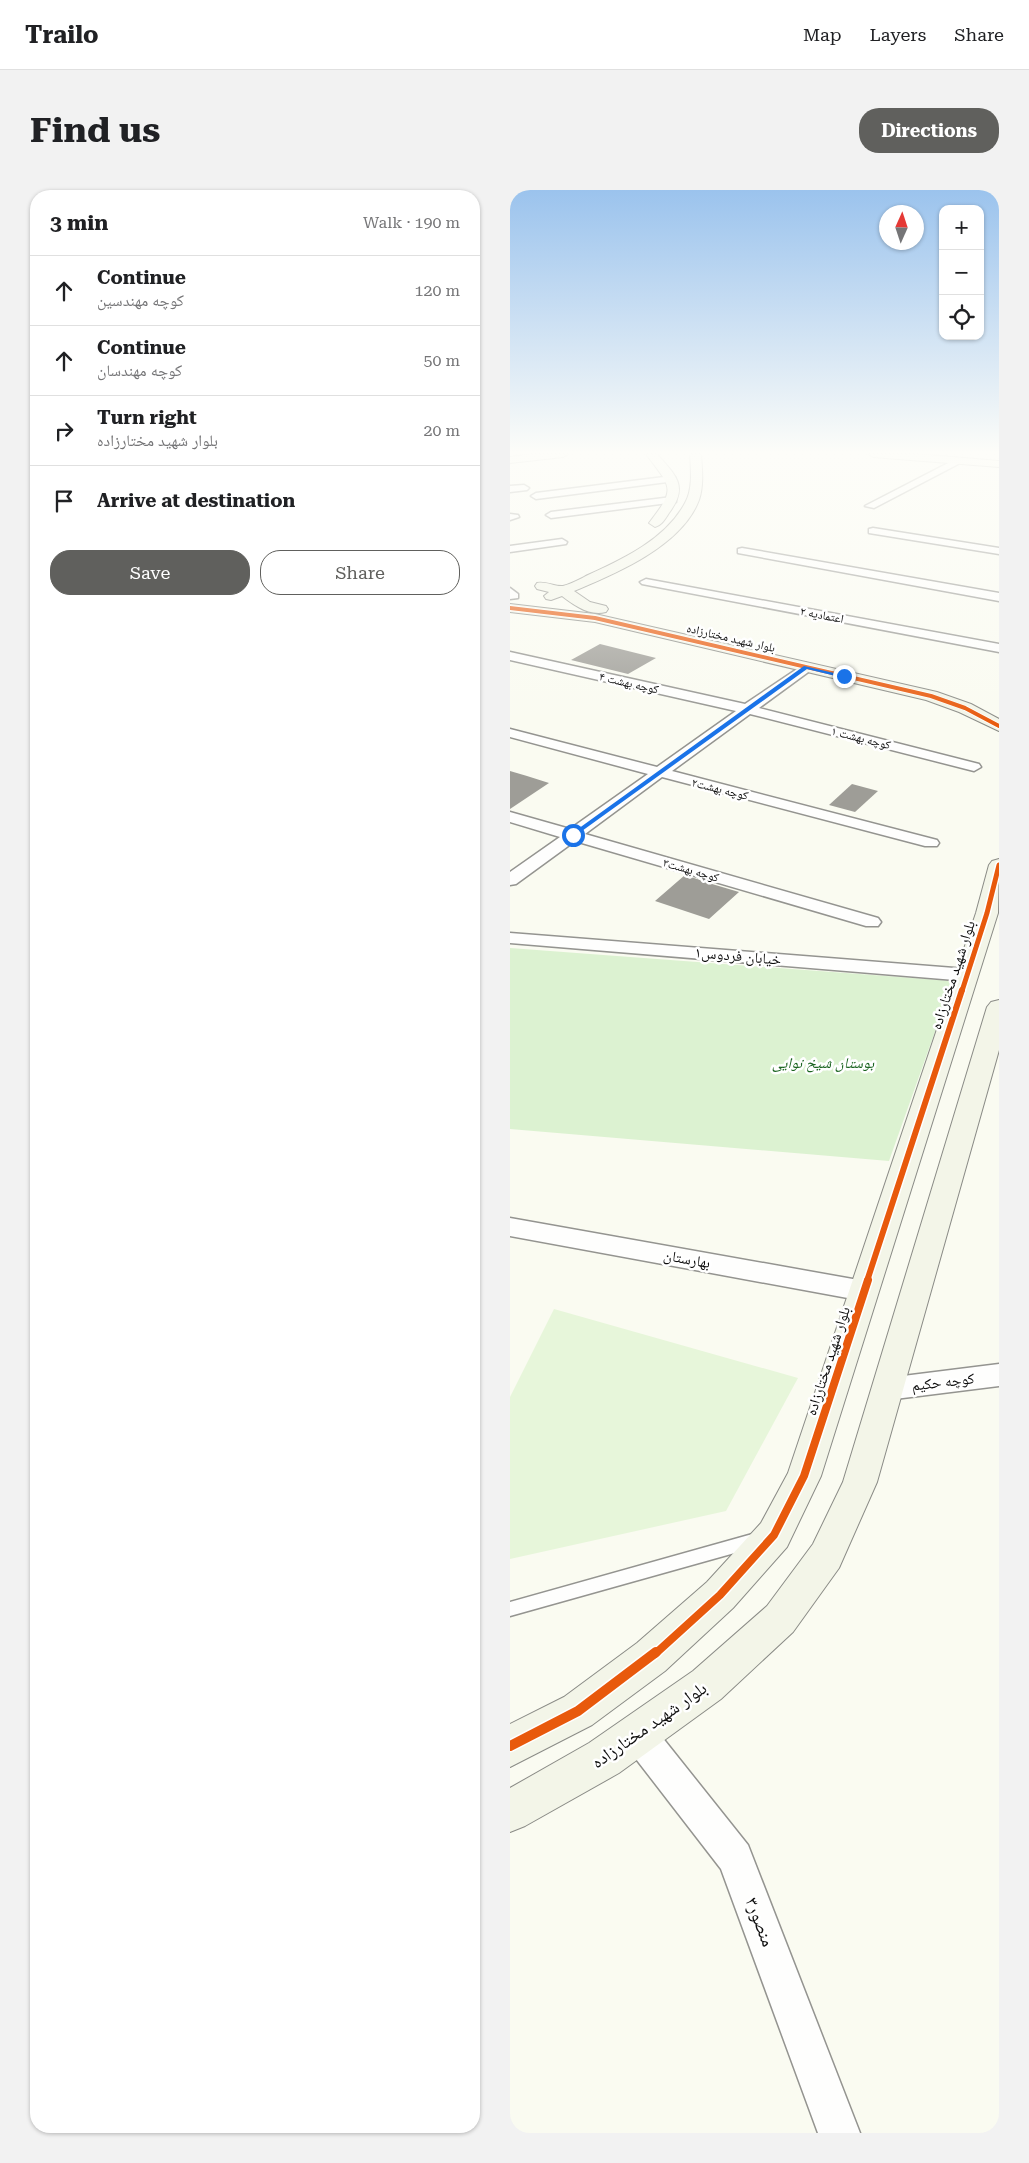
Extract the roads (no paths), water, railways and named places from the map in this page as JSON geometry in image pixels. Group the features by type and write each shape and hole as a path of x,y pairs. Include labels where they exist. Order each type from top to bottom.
{"street":[{"path":"510,549 542,545"},
{"path":"519,598 622,563 650,545"},
{"path":"955,545 999,552"},
{"path":"742,552 999,597"},
{"name":"اعتمادیه ۲","path":"646,582 999,648"},
{"name":"بلوار شهید مختارزاده","path":"519,598 564,583 585,606 935,684 999,709"},
{"name":"بلوار شهید مختارزاده","path":"519,598 567,613 931,696 965,708 999,726"},
{"name":"کوچه بهشت ۴","path":"510,656 748,709"},
{"path":"510,880 806,667"},
{"name":"کوچه بهشت ۱","path":"748,709 974,767"},
{"name":"کوچه بهشت۲","path":"510,733 931,843"},
{"name":"کوچه بهشت۳","path":"510,817 872,922"},
{"name":"بلوار شهید مختارزاده","path":"510,1746 578,1710 651,1657 720,1595 774,1535 804,1476 997,880"},
{"name":"خیابان فردوس۱","path":"510,938 967,975"},
{"name":"بلوار شهید مختارزاده","path":"510,1811 604,1758 707,1685 780,1619 826,1556 860,1482 999,1007"},
{"name":"بهارستان","path":"510,1227 864,1291"},
{"name":"کوچه حکیم","path":"887,1389 999,1375"},
{"name":"منصور۳","path":"638,1734 735,1858 840,2133"}],"lane":[{"path":"510,1610 774,1535"}],"park label":[{"name":"بوستان شیخ نوایی","path":"823,1063"}]}
